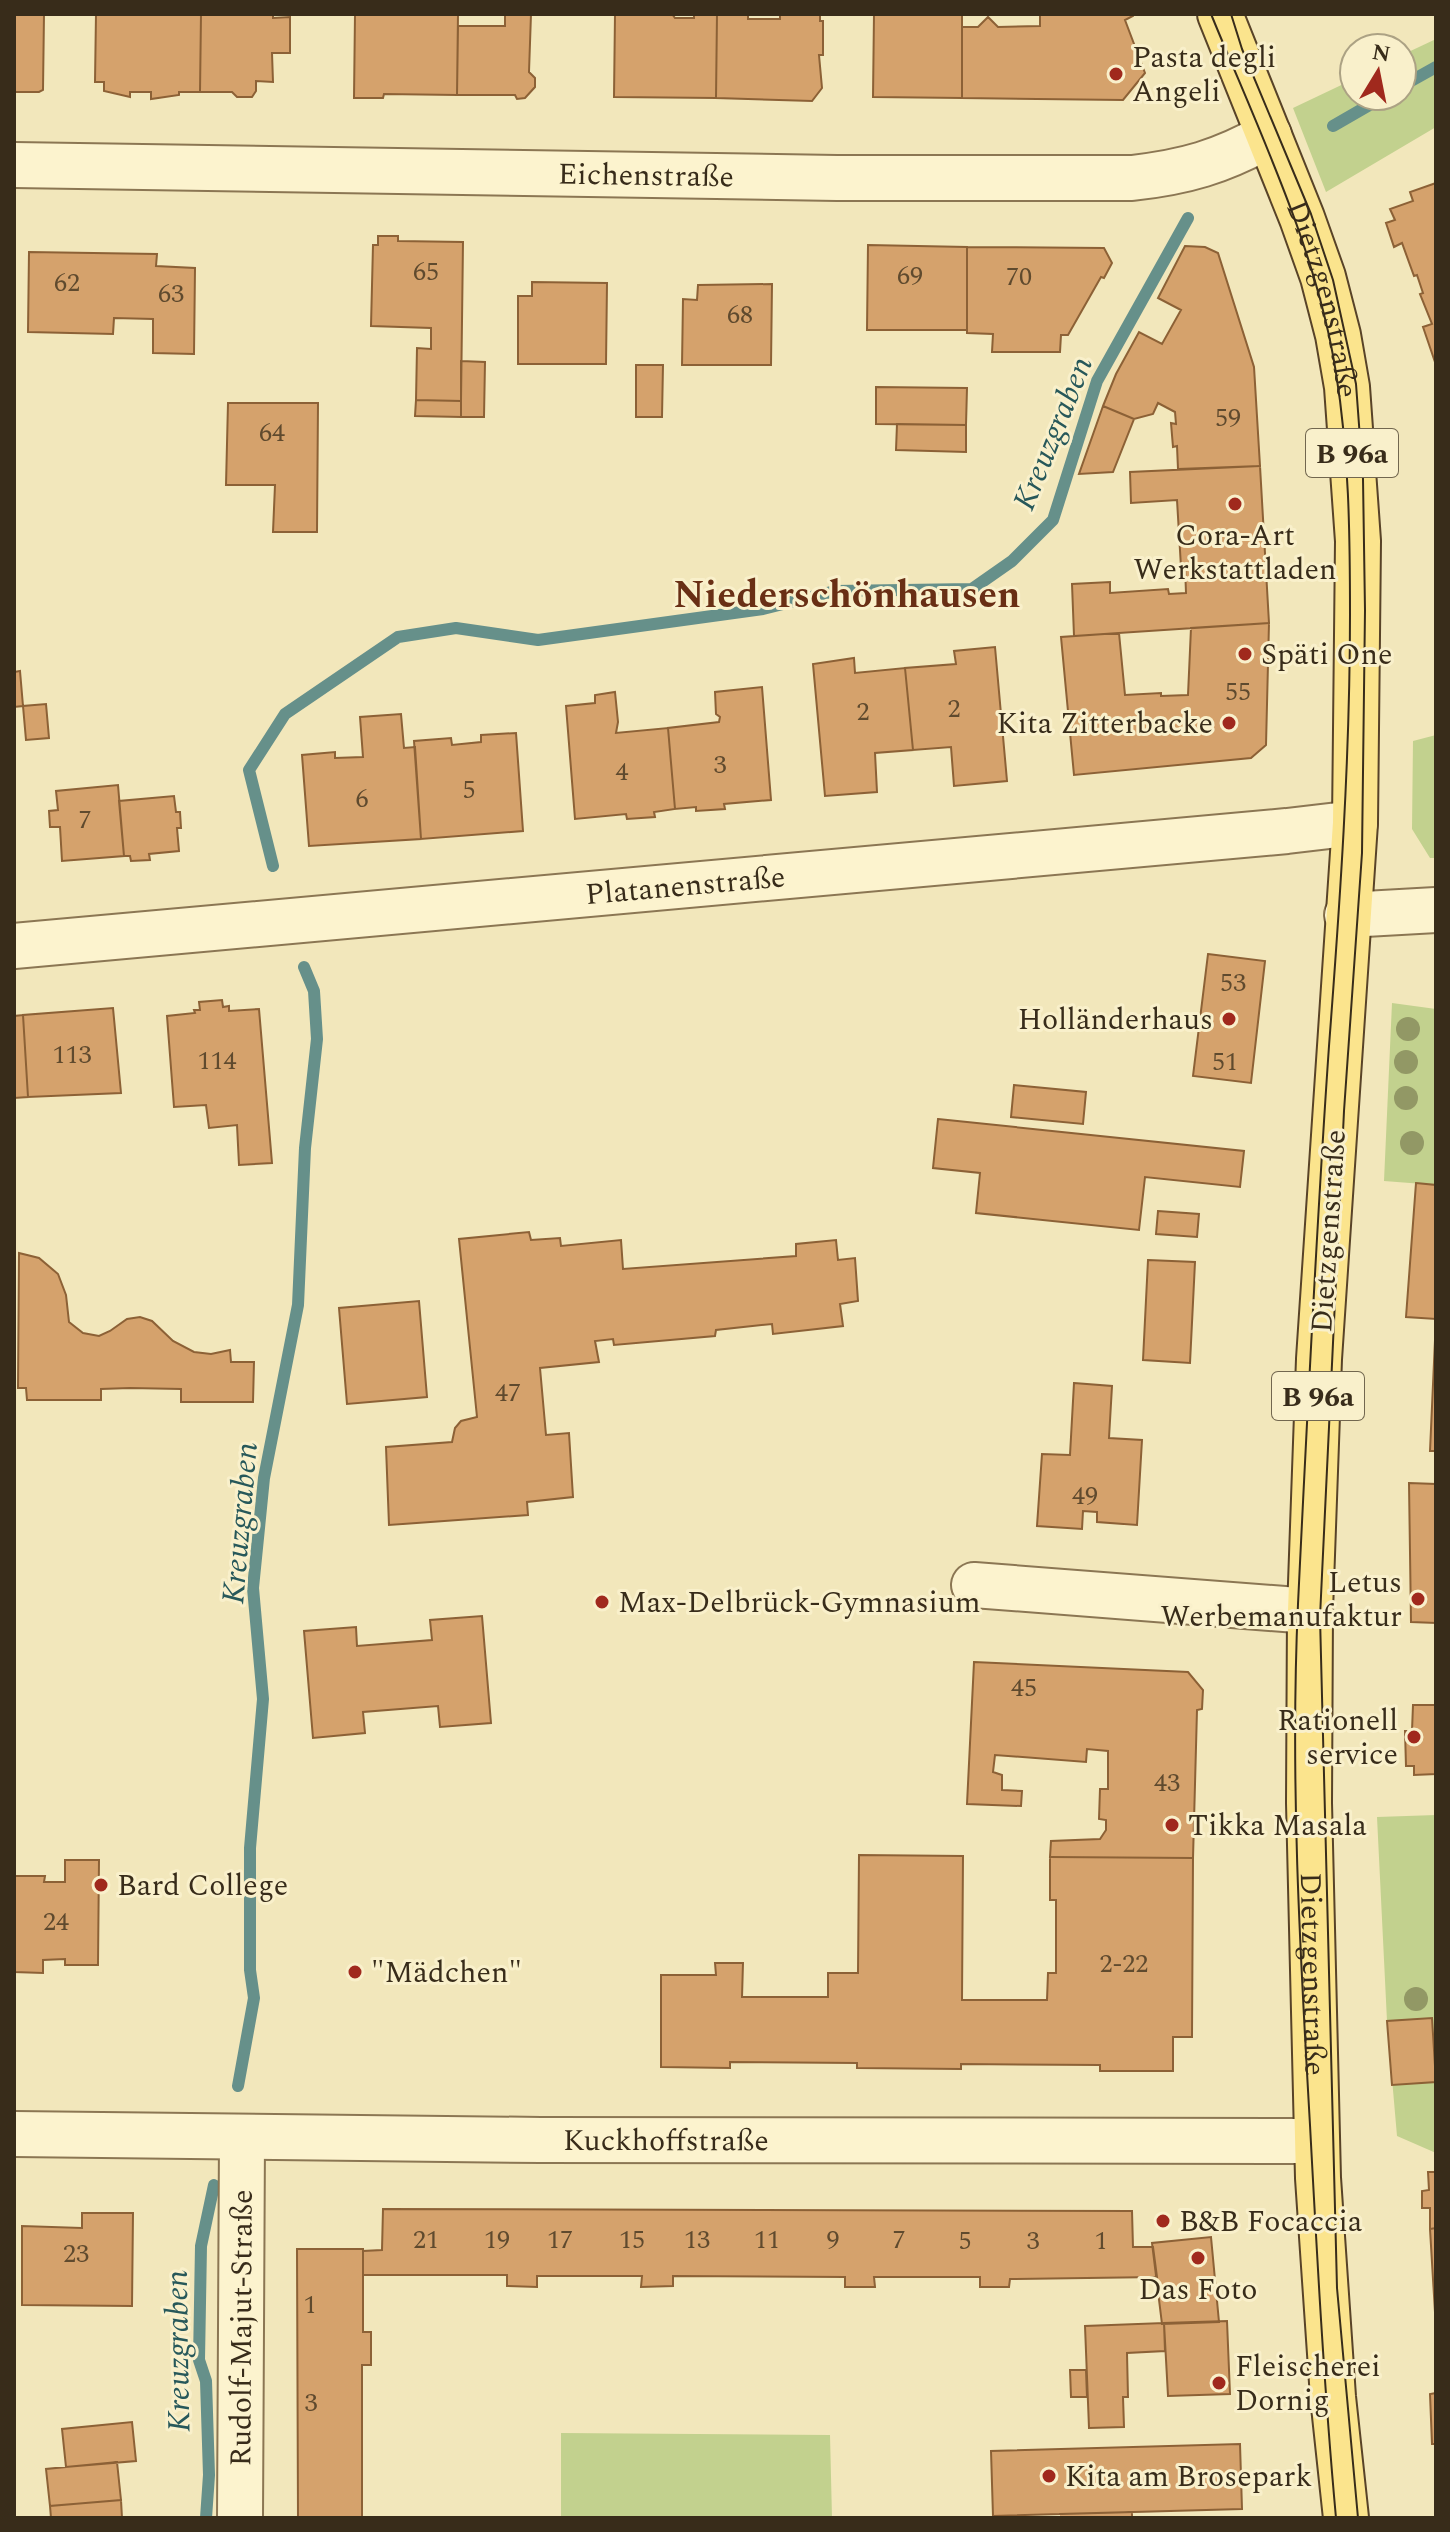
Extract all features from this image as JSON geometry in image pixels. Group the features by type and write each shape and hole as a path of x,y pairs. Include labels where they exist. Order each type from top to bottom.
{"main road":[{"name":"Dietzgenstraße","path":"1220,14 1323,277 1347,387 1358,541 1355,823 1319,1359 1310,1611 1309,1803 1317,2141 1333,2397 1346,2518"}],"street":[{"name":"Eichenstraße","path":"14,165 837,178 1132,178 1205,166 1269,135"},
{"name":"Platanenstraße","path":"14,946 1355,823"},
{"path":"1347,915 1436,910"},
{"path":"974,1585 1310,1611"},
{"name":"Kuckhoffstraße","path":"14,2134 242,2138 1317,2141"},
{"name":"Rudolf-Majut-Straße","path":"240,2518 242,2138"}],"green space":[{"path":"1436,39 1436,127 1326,192 1293,108 1338,87 1338,112 1418,112 1418,47"},
{"path":"1436,735 1436,858 1430,858 1412,829 1413,741"},
{"path":"1392,1003 1436,1009 1436,1185 1384,1181"},
{"path":"1436,1815 1436,2153 1397,2136 1387,2021 1377,1817"},
{"path":"561,2433 830,2435 832,2518 561,2518"}],"building":[{"path":"14,14 44,14 43,90 39,92 14,92"},
{"path":"96,14 201,14 200,92 179,92 179,95 151,99 151,92 130,92 130,97 104,91 104,82 95,82"},
{"path":"201,14 273,14 273,18 290,17 290,53 272,53 273,82 256,81 256,91 252,97 237,97 232,92 200,92"},
{"path":"355,14 458,14 457,95 384,94 383,98 354,98"},
{"path":"505,14 531,14 529,72 535,78 535,87 525,98 517,99 515,95 457,95 458,26 505,26"},
{"path":"615,14 672,14 675,18 694,18 694,14 717,14 716,98 614,97"},
{"path":"717,14 748,14 748,19 780,19 780,14 820,14 820,21 823,21 823,55 819,55 822,88 812,101 716,98"},
{"path":"874,14 962,14 962,98 873,97"},
{"path":"1040,14 1133,14 1125,20 1145,73 1123,100 962,98 962,27 978,27 988,17 998,27 1040,26"},
{"path":"1436,183 1436,365 1423,327 1432,324 1420,294 1423,293 1417,275 1414,276 1402,243 1394,247 1386,223 1395,220 1390,209 1413,201 1410,192"},
{"path":"378,236 398,236 398,241 463,242 461,401 416,400 417,348 431,349 431,328 371,326 373,245 378,245"},
{"path":"868,245 967,247 967,330 867,330"},
{"path":"1185,246 1205,247 1218,253 1254,367 1260,466 1178,469 1177,446 1173,447 1171,423 1176,424 1175,412 1158,403 1153,414 1134,419 1103,406 1139,332 1162,344 1181,310 1158,298"},
{"path":"967,247 1104,248 1112,263 1068,335 1061,335 1060,352 992,352 993,334 967,333"},
{"path":"29,252 157,254 156,266 195,268 194,354 153,353 153,319 114,318 113,334 28,332"},
{"path":"532,282 607,283 606,364 518,364 518,296 532,296"},
{"path":"772,284 771,365 682,365 683,299 697,300 698,285"},
{"path":"461,361 485,362 484,417 461,417"},
{"path":"636,365 663,365 662,417 636,417"},
{"path":"876,387 967,388 966,425 876,424"},
{"path":"416,400 461,401 461,417 415,416"},
{"path":"228,403 318,403 317,532 273,532 275,485 226,485"},
{"path":"1103,406 1134,419 1113,472 1079,474"},
{"path":"897,424 966,425 966,452 896,450"},
{"path":"1260,466 1269,623 1074,636 1072,584 1110,582 1110,593 1168,589 1169,594 1186,593 1185,566 1181,567 1177,500 1131,503 1130,472"},
{"path":"1269,623 1266,745 1251,758 1074,775 1061,637 1119,633 1125,695 1188,695 1191,628"},
{"path":"995,647 1007,781 954,786 951,747 913,750 905,668 956,664 954,651"},
{"path":"854,658 855,673 905,668 913,750 875,753 877,792 825,796 813,664"},
{"path":"20,671 23,706 14,707 14,672"},
{"path":"762,687 771,800 724,804 725,809 675,809 668,728 719,722 715,692"},
{"path":"615,692 616,733 668,728 675,809 654,812 655,817 627,819 626,814 575,819 566,706 595,703 595,695"},
{"path":"46,704 49,738 26,740 23,706"},
{"path":"401,714 404,748 415,747 421,839 309,846 302,755 335,752 335,758 363,757 360,717"},
{"path":"516,733 523,831 421,839 414,741 451,738 452,745 481,742 481,735"},
{"path":"118,785 124,856 62,861 60,827 50,827 49,811 58,810 56,791"},
{"path":"174,796 176,812 180,812 181,828 177,828 179,851 149,854 150,860 131,861 130,856 124,856 119,801"},
{"name":"Holländerhaus","path":"1208,954 1265,961 1251,1083 1193,1076"},
{"path":"222,1000 223,1007 229,1006 229,1011 259,1009 272,1163 239,1165 237,1125 209,1128 206,1105 174,1107 167,1016 195,1013 194,1010 200,1010 199,1002"},
{"path":"113,1008 121,1093 28,1097 23,1015"},
{"path":"23,1015 28,1097 14,1098 14,1016"},
{"path":"1014,1085 1086,1092 1083,1124 1011,1117"},
{"path":"938,1119 1244,1151 1240,1187 1145,1177 1139,1230 976,1213 980,1173 933,1168"},
{"path":"1416,1183 1436,1185 1436,1319 1406,1317"},
{"path":"1158,1211 1199,1214 1197,1237 1156,1234"},
{"path":"529,1232 531,1240 560,1238 561,1246 621,1240 623,1269 796,1256 796,1244 836,1240 838,1260 855,1258 858,1301 840,1304 843,1326 773,1334 772,1324 716,1330 715,1336 614,1345 613,1339 595,1341 599,1362 540,1368 546,1435 569,1433 573,1497 527,1502 528,1515 389,1525 386,1447 452,1442 455,1428 461,1421 477,1417 459,1239"},
{"path":"19,1253 39,1258 58,1274 66,1295 69,1322 83,1333 99,1336 127,1319 140,1317 152,1321 173,1341 194,1352 211,1354 230,1350 231,1362 254,1362 253,1402 181,1402 181,1389 130,1388 101,1389 101,1400 27,1400 26,1388 18,1388"},
{"path":"1148,1260 1195,1262 1190,1363 1143,1360"},
{"path":"419,1301 427,1397 347,1404 339,1308"},
{"path":"1435,1340 1436,1451 1430,1451"},
{"path":"1074,1383 1112,1386 1109,1438 1142,1440 1137,1525 1097,1522 1097,1512 1083,1511 1082,1529 1037,1526 1042,1454 1070,1455"},
{"path":"1409,1483 1436,1484 1436,1623 1411,1622"},
{"path":"482,1616 491,1723 440,1727 438,1706 363,1712 365,1733 313,1738 304,1631 356,1627 357,1646 432,1640 430,1620"},
{"path":"974,1662 1188,1672 1203,1690 1202,1709 1197,1710 1193,1858 1050,1857 1051,1841 1100,1839 1106,1830 1106,1820 1099,1819 1100,1789 1108,1789 1108,1751 1087,1749 1086,1762 995,1755 993,1772 1002,1775 1002,1790 1022,1791 1021,1806 967,1804"},
{"path":"1413,1705 1436,1705 1436,1774 1414,1775 1414,1766 1406,1766 1405,1731 1412,1731"},
{"path":"859,1855 963,1856 962,2000 1047,2000 1048,1973 1056,1973 1056,1900 1050,1900 1050,1857 1193,1858 1192,2037 1173,2037 1173,2071 1100,2071 1100,2065 961,2064 961,2069 857,2068 857,2063 730,2062 730,2068 661,2067 661,1975 716,1975 715,1963 743,1963 742,1997 828,1997 828,1973 858,1973"},
{"path":"65,1860 99,1860 98,1965 65,1965 65,1959 43,1960 43,1973 14,1972 14,1876 45,1876 44,1882 65,1882"},
{"path":"1432,2018 1436,2082 1392,2085 1387,2021"},
{"path":"1428,2172 1436,2172 1436,2228 1430,2229 1430,2208 1422,2208 1422,2191 1429,2190"},
{"path":"383,2209 1132,2211 1133,2247 1153,2247 1157,2277 1010,2279 1009,2287 980,2287 980,2277 874,2277 875,2287 845,2287 845,2277 673,2276 673,2286 641,2287 642,2276 537,2276 537,2287 507,2286 507,2275 363,2275 363,2251 382,2250"},
{"path":"82,2213 133,2213 132,2306 22,2305 22,2226 82,2228"},
{"path":"1436,2228 1436,2329 1430,2229"},
{"path":"1211,2237 1219,2322 1162,2324 1152,2243"},
{"path":"297,2249 363,2249 363,2332 371,2332 371,2365 362,2365 362,2518 298,2518"},
{"path":"1227,2321 1230,2394 1168,2396 1164,2323"},
{"path":"1164,2323 1165,2351 1127,2353 1128,2397 1123,2397 1124,2427 1089,2428 1085,2326"},
{"path":"1070,2370 1086,2370 1087,2397 1071,2397"},
{"path":"1436,2393 1436,2444 1432,2444 1430,2394"},
{"path":"132,2422 136,2461 66,2467 62,2429"},
{"path":"1240,2444 1242,2509 993,2516 991,2451"},
{"path":"117,2462 121,2500 50,2506 46,2469"},
{"path":"121,2500 122,2518 51,2518 50,2506"},
{"path":"1132,2512 1132,2518 1060,2518 1060,2514"}],"waterway":[{"name":"Kreuzgraben","path":"1418,77 1436,67"},
{"name":"Kreuzgraben","path":"1333,126 1357,112"},
{"name":"Kreuzgraben","path":"273,866 249,770 285,714 398,637 456,628 538,640 763,609 835,591 972,589 1012,561 1053,520 1097,381 1188,218"},
{"name":"Kreuzgraben","path":"238,2086 254,1998 250,1970 250,1848 263,1699 253,1588 264,1478 298,1305 305,1148 317,1039 314,991 304,967"},
{"name":"Kreuzgraben","path":"206,2518 209,2475 206,2381 199,2360 201,2246 214,2185"}],"tram line":[{"path":"1211,14 1284,190 1315,281 1336,373 1348,494 1350,668 1346,776 1312,1325 1298,1604 1295,1734 1303,1995 1321,2322 1336,2518"},
{"path":"1231,14 1242,49 1311,214 1333,280 1356,384 1363,479 1362,853 1344,1111 1320,1617 1337,2288 1358,2518"}],"place":[{"name":"Pasta degli Angeli","path":"1116,74"},
{"name":"Cora-Art Werkstattladen","path":"1235,504"},
{"name":"Späti One","path":"1245,654"},
{"name":"Kita Zitterbacke","path":"1229,723"},
{"name":"Holländerhaus","path":"1229,1019"},
{"name":"Letus Werbemanufaktur","path":"1418,1599"},
{"name":"Max-Delbrück-Gymnasium","path":"602,1602"},
{"name":"Rationell service","path":"1414,1737"},
{"name":"Tikka Masala","path":"1172,1825"},
{"name":"Bard College","path":"101,1885"},
{"name":"\"Mädchen\"","path":"355,1972"},
{"name":"B&B Focaccia","path":"1163,2221"},
{"name":"Das Foto","path":"1198,2258"},
{"name":"Fleischerei Dornig","path":"1219,2383"},
{"name":"Kita am Brosepark","path":"1049,2476"}],"district":[{"name":"Niederschönhausen","path":"847,594"}]}
